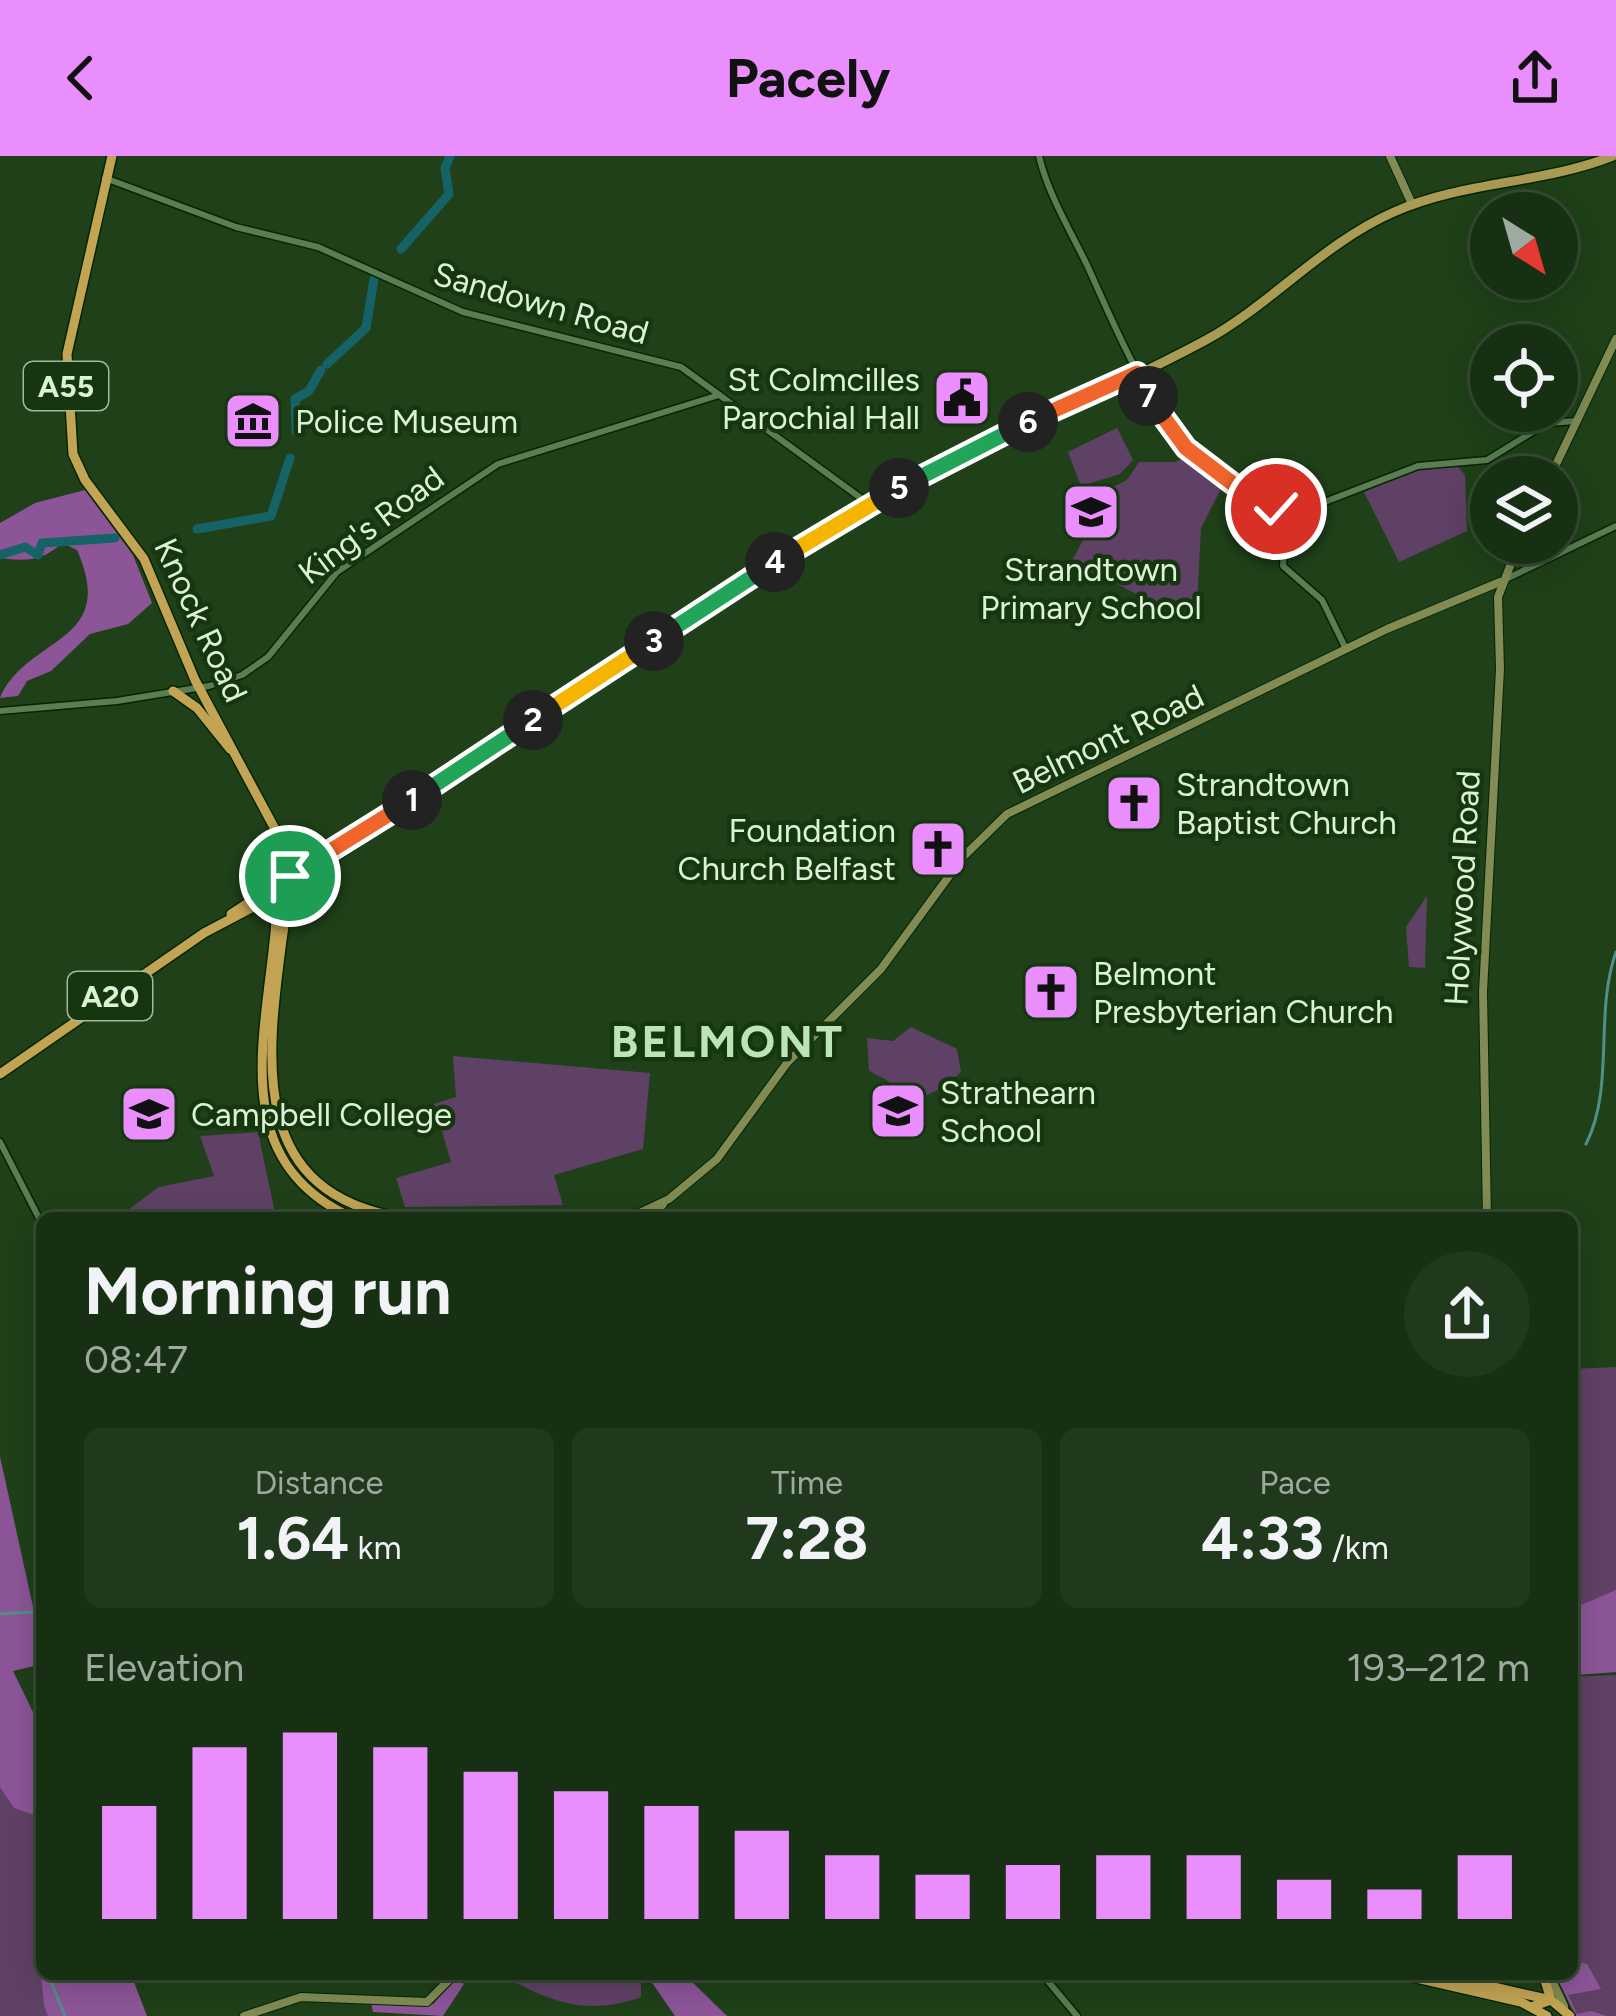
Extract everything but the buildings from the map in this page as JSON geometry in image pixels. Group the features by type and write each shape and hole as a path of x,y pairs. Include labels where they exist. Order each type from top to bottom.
{"highway":[{"name":"Knock Road","path":"112,156 67,354 70,437 85,480 144,559 189,668 282,837 284,884"},
{"path":"173,691 190,701 239,755"},
{"path":"282,837 298,860 310,863"},
{"path":"284,884 287,902 270,1079 282,1132 300,1164 322,1187 377,1212"},
{"name":"A20","path":"226,918 260,904 284,884"},
{"name":"A20","path":"0,1074 226,918 284,884"},
{"name":"A55","path":"284,884 259,1071 269,1127 305,1186 344,1212"},
{"path":"260,904 272,913 269,973"},
{"path":"1429,1980 1552,2000"},
{"path":"1458,1980 1530,2000 1547,2016"},
{"path":"1530,2000 1540,1980"},
{"path":"1545,1980 1552,2000 1565,2013"}],"main road":[{"path":"1390,156 1412,204"},
{"name":"A20","path":"284,884 869,504 982,443 1230,326 1343,239 1412,204 1613,156"},
{"path":"1578,419 1616,339"},
{"name":"Holywood Road","path":"1487,1212 1483,978 1500,582 1508,564"},
{"path":"1510,564 1517,574"},
{"name":"Belmont Road","path":"643,1212 666,1201 725,1151 787,1064 880,969 963,857 1007,814 1346,649 1500,582"},
{"name":"A20","path":"284,884 334,858 361,835"},
{"name":"Belmont Road","path":"660,1212 666,1201"},
{"path":"244,2016 302,1997 427,2002 449,1980"},
{"path":"1546,1980 1565,2013"}],"street":[{"path":"1039,156 1162,421 1234,488 1287,513 1418,466 1487,460 1531,432"},
{"name":"Sandown Road","path":"105,178 236,227 318,247 463,312 682,368 869,504"},
{"name":"King's Road","path":"0,711 199,688 254,668 337,572 509,458 719,395"},
{"path":"1287,513 1283,566 1322,600 1346,649"},
{"path":"1500,582 1616,526"},
{"path":"173,691 189,668"},
{"path":"0,1142 36,1212"},
{"path":"1047,1980 1077,2016"}],"shaded area":[{"path":"1117,428 1133,460 1120,474 1081,486 1068,452"},
{"path":"1184,457 1222,487 1201,528 1197,606 1162,597 1159,606 1100,575 1069,566 1098,513 1092,498 1127,480 1139,462 1176,462"},
{"path":"1457,466 1465,475 1467,531 1399,562 1364,492 1413,471"},
{"path":"85,490 133,555 152,603 128,624 90,634 51,671 27,681 18,696 0,698 13,677 78,622 86,604 87,581 77,550 62,543 32,559 0,558 0,523 35,503"},
{"path":"1427,896 1425,968 1409,967 1406,927"},
{"path":"911,1027 957,1049 961,1072 942,1088 881,1116 895,1100 894,1092 890,1083 869,1070 867,1038 893,1041"},
{"path":"453,1056 650,1073 643,1149 554,1175 563,1205 405,1207 396,1178 451,1162 434,1104 456,1097"},
{"path":"258,1132 275,1212 125,1212 159,1187 214,1176 200,1136"},
{"path":"1616,1367 1616,1672 1578,1675 1578,1369"},
{"path":"0,1457 36,1621 36,1665 13,1671 36,1719 36,1980 57,1980 146,2016 0,2016"},
{"path":"0,1457 36,1621 36,1665 13,1671 36,1719 36,1816 14,1808 0,1787"},
{"path":"1616,1590 1616,1672 1578,1675 1578,1606"},
{"path":"1616,1675 1616,2016 1576,2016 1558,1980 1578,1980 1578,1677"},
{"path":"1578,1962 1587,1964 1601,1989 1568,1995 1577,2014 1591,2011 1607,2016 1576,2016 1558,1980 1578,1980"},
{"path":"42,1980 133,1980 147,2016 48,2016"},
{"path":"455,1980 464,1984 443,2016 373,2012 371,2003 433,2004"},
{"path":"511,1980 641,1980 641,1997 603,2006 536,1993"},
{"path":"650,1980 690,1980 727,2016 675,2016"}],"waterway":[{"path":"401,249 449,194 445,168 450,156"},
{"path":"327,364 366,328 374,279"},
{"path":"296,432 295,399 309,391 321,370"},
{"path":"197,529 271,516 290,458"},
{"path":"0,555 25,547 38,555 42,543 115,538"},
{"path":"1586,1144 1600,1099 1606,1000 1616,952"},
{"path":"0,1614 32,1612"},
{"path":"50,1980 65,2016"}],"place":[{"name":"St Colmcilles Parochial Hall","path":"962,398"},
{"name":"Police Museum","path":"253,421"},
{"name":"Strandtown Primary School","path":"1091,512"},
{"name":"Strandtown Baptist Church","path":"1134,803"},
{"name":"Foundation Church Belfast","path":"938,849"},
{"name":"Belmont Presbyterian Church","path":"1051,992"},
{"name":"Strathearn School","path":"898,1111"},
{"name":"Campbell College","path":"149,1114"}],"district":[{"name":"BELMONT","path":"728,1041"}],"route":[{"path":"290,876 361,835 825,529 982,443 1137,373 1162,421 1186,448 1234,488 1276,509"}]}
